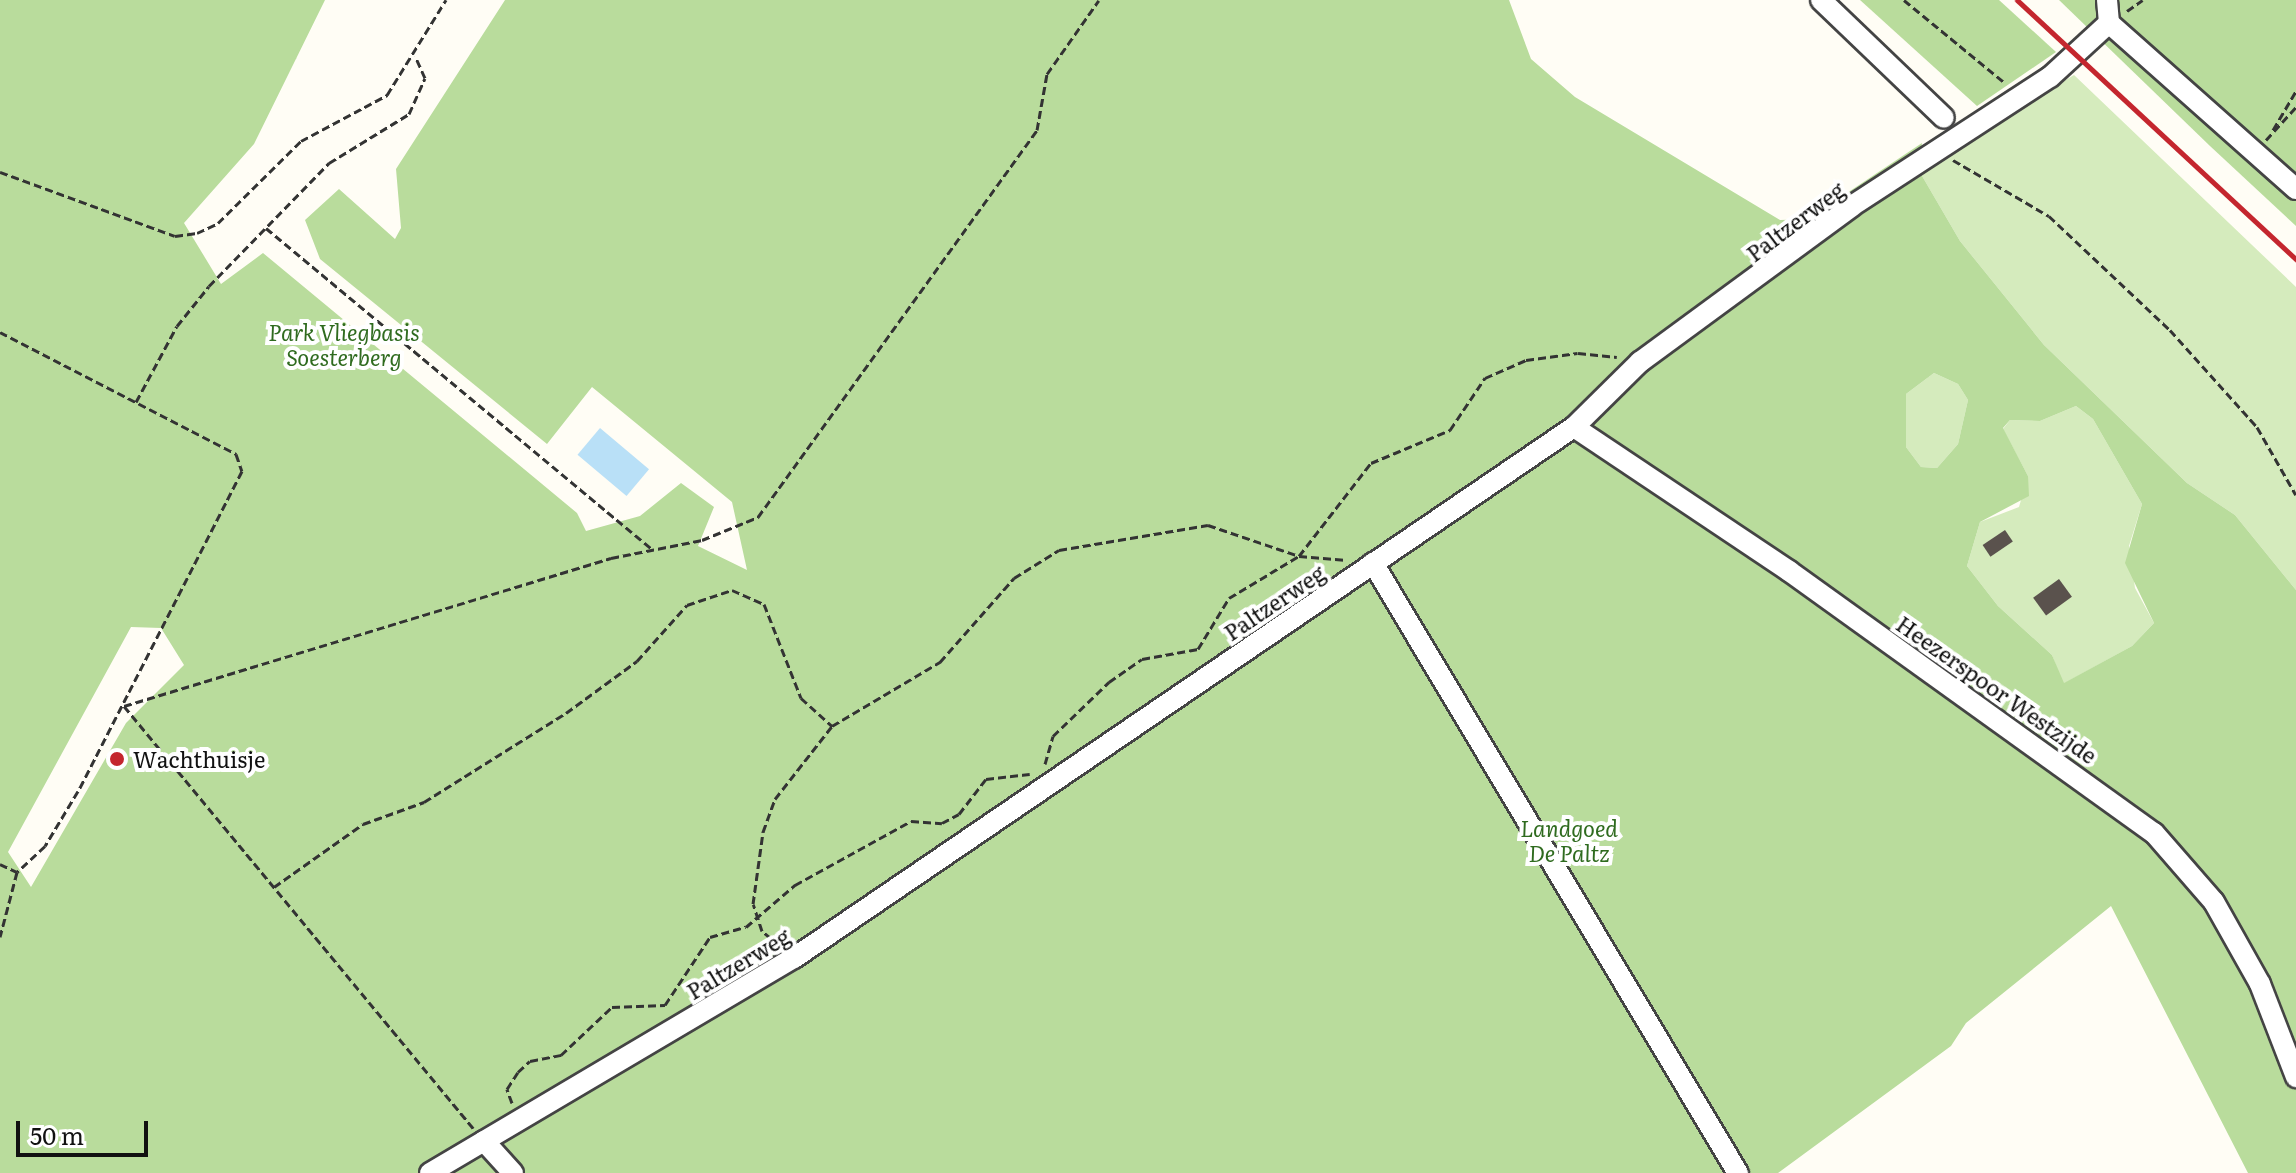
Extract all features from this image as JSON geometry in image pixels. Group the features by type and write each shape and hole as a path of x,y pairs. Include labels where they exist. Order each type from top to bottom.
{"street":[{"path":"1821,0 1944,118"},
{"path":"2107,0 2109,23 2296,189"},
{"name":"Paltzerweg","path":"430,1173 794,958 1574,427 1640,362 2020,95 2109,23"},
{"name":"Heezerspoor Westzijde","path":"1574,427 1789,571 2154,833 2214,902 2260,984 2296,1077"},
{"path":"1372,564 1738,1173"},
{"path":"484,1141 513,1173"}],"path":[{"path":"0,172 175,236 197,233 218,223 301,141 387,95 415,56 446,0"},
{"path":"124,706 758,517 1037,130 1047,74 1099,0"},
{"path":"1904,0 2020,95"},
{"path":"136,402 177,326 266,228 329,163 409,114 425,78 415,56"},
{"path":"2296,91 2272,134 2296,107"},
{"path":"1944,147 1956,164 2049,216 2170,330 2257,427 2296,495"},
{"path":"266,228 653,550"},
{"path":"0,332 236,454 242,471 124,706 45,846 17,872 0,937"},
{"path":"511,1125 507,1089 530,1061 561,1055 612,1007 665,1005 710,937 757,918 795,885 886,833 911,821 942,823 959,814 986,779 1038,772 1053,736 1109,682 1142,659 1198,649 1229,598 1299,556 1371,463 1450,430 1485,378 1526,360 1578,353 1640,362"},
{"path":"794,958 757,918 756,880 775,799 832,726 940,662 1014,578 1059,550 1208,525 1299,556 1372,564"},
{"path":"274,887 363,824 424,802 566,713 637,661 687,605 732,590 764,604 801,698 832,726"},
{"path":"124,706 484,1141"},
{"path":"0,864 17,872"}],"green space":[{"path":"0,0 325,0 254,144 184,223 221,284 263,253 577,513 586,531 640,516 681,483 714,507 698,546 747,570 732,502 592,387 547,444 320,259 305,220 339,189 395,239 401,228 396,169 505,0 1509,0 1531,59 1575,97 1780,220 1808,219 1922,143 1918,169 1960,241 2044,345 2187,483 2235,515 2296,590 2296,1173 2248,1173 2111,906 1966,1023 1951,1046 1778,1173 525,1173 499,1141 503,1173 0,1173","holes":["1934,373 1958,384 1968,400 1958,444 1937,468 1921,467 1906,447 1906,394","2076,406 2093,419 2142,504 2125,563 2154,623 2132,646 2064,683 2052,655 1998,606 1967,566 1980,522 2029,496 2028,476 2003,428 2010,420 2040,421","131,627 161,628 184,665 126,723 31,887 8,852"]},
{"path":"1860,0 1999,0 2056,52 1977,106"},
{"path":"2059,0 2296,0 2296,226 2210,146"},
{"path":"2074,75 2296,287 2296,590 2235,515 2187,483 2044,345 1960,241 1918,169"},
{"path":"1934,373 1958,384 1968,400 1958,444 1937,468 1921,467 1906,447 1906,394"},
{"path":"2076,406 2093,419 2142,504 2129,546 2135,588 2154,623 2132,646 2063,684 2052,655 1998,606 1967,566 1980,522 2019,507 2028,476 2003,429 2010,420 2040,421"}],"water":[{"path":"600,428 649,469 627,496 578,455"}],"building":[{"path":"2005,530 2013,542 1990,557 1983,545"},
{"path":"2059,579 2072,597 2046,616 2033,598"}],"railway":[{"path":"2017,0 2296,259"}],"place":[{"name":"Wachthuisje","path":"117,759"}],"park label":[{"name":"Park Vliegbasis Soesterberg","path":"344,344"},
{"name":"Landgoed De Paltz","path":"1569,840"}]}
